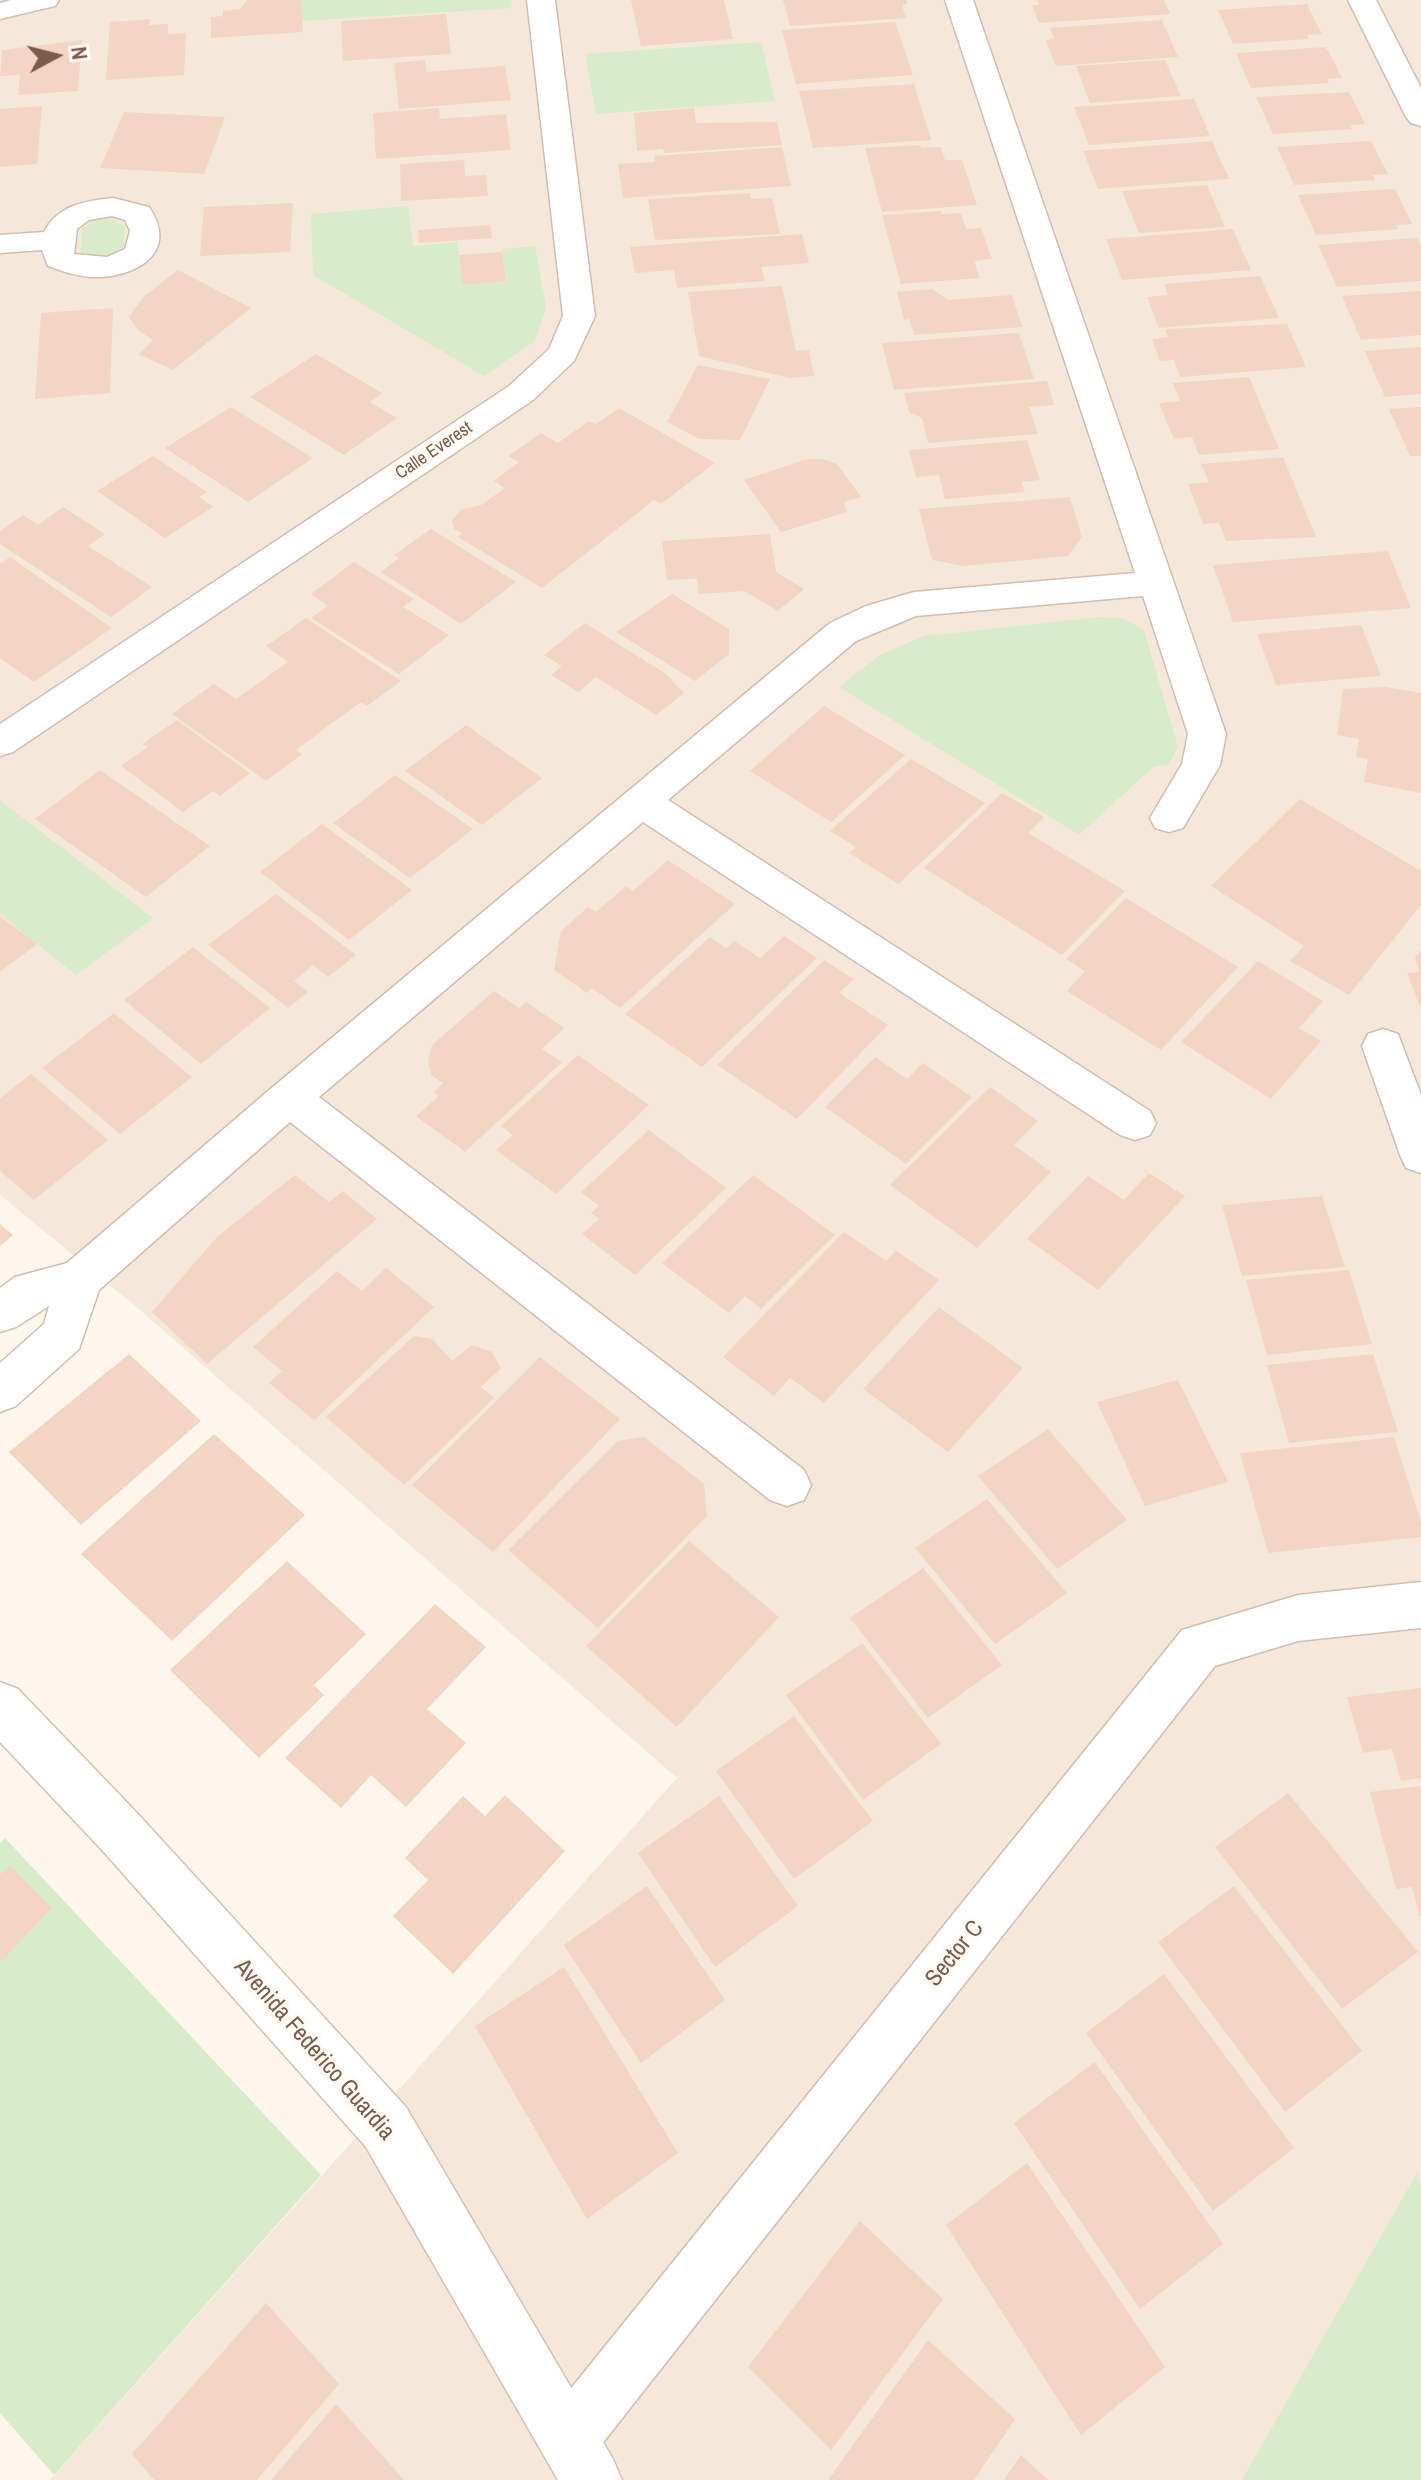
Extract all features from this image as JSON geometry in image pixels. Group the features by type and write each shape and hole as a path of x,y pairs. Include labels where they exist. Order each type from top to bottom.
{"street":[{"path":"0,11 45,0"},
{"name":"Calle Everest","path":"0,742 521,393 563,354 579,316 541,0"},
{"path":"959,0 1207,734 1201,765 1169,818"},
{"path":"1362,0 1421,117"},
{"path":"0,244 59,240"},
{"path":"0,1313 31,1291 80,1279 289,1098 843,632 879,615 914,604 1155,583"},
{"path":"642,802 1135,1123"},
{"path":"1383,1046 1421,1155"},
{"path":"289,1098 787,1485"},
{"path":"0,1392 63,1335 80,1279"},
{"name":"Sector C","path":"581,2459 1199,1647 1298,1618 1421,1605"},
{"name":"Avenida Federico Guardia","path":"0,1706 120,1832 386,2127 581,2459"}],"shaded area":[{"path":"0,0 1421,0 1421,2480 50,2480 677,1778 141,1311 0,1195"}],"green space":[{"path":"301,0 511,0 512,8 302,21"},
{"path":"761,42 775,101 596,114 585,54"},
{"path":"408,206 413,246 457,242 462,284 506,281 502,249 535,246 546,307 535,341 484,376 313,275 311,214"},
{"path":"112,219 125,226 123,250 102,257 81,253 82,228 95,220"},
{"path":"1100,617 1122,618 1144,630 1178,747 1169,764 1153,767 1079,835 839,687 880,655 924,636"},
{"path":"0,800 153,918 76,975 0,914"},
{"path":"5,1838 321,2175 54,2475 0,2413 0,1843"},
{"path":"1417,2173 1421,2187 1421,2480 1242,2480"}],"building":[{"path":"247,0 301,0 303,32 211,38 211,17 223,16 223,11 240,9"},
{"path":"631,0 724,0 733,39 641,46"},
{"path":"783,0 906,0 907,4 902,5 906,18 790,26"},
{"path":"1037,0 1164,0 1170,14 1039,23 1032,5 1039,5"},
{"path":"1307,4 1322,34 1307,35 1309,39 1233,44 1218,10"},
{"path":"446,14 451,54 343,61 341,21"},
{"path":"150,19 149,25 168,24 168,34 186,33 184,75 106,80 110,22"},
{"path":"1162,20 1178,57 1056,66 1046,41 1054,38 1050,28"},
{"path":"895,22 913,75 796,84 782,30"},
{"path":"82,40 78,91 18,95 20,75 0,76 2,50"},
{"path":"1326,47 1342,78 1327,79 1329,83 1251,88 1236,53"},
{"path":"425,60 426,72 505,66 511,100 399,109 394,63"},
{"path":"1165,60 1181,96 1090,103 1076,66"},
{"path":"914,84 931,140 813,148 799,91"},
{"path":"1349,92 1365,124 1350,125 1352,129 1273,134 1256,97"},
{"path":"1194,99 1210,136 1089,145 1074,107"},
{"path":"42,106 37,164 0,167 0,109"},
{"path":"439,108 440,119 506,114 511,150 376,159 373,113"},
{"path":"694,108 696,123 777,122 782,145 664,153 663,149 637,151 634,113"},
{"path":"124,112 225,117 204,174 100,168"},
{"path":"1212,141 1229,179 1098,189 1083,151"},
{"path":"1371,141 1388,174 1373,175 1375,180 1294,185 1277,147"},
{"path":"920,145 922,148 941,147 945,160 962,160 977,205 882,212 865,148"},
{"path":"782,147 791,186 623,198 618,164 655,162 654,156"},
{"path":"464,160 465,176 486,175 488,196 401,201 400,164"},
{"path":"1207,185 1225,227 1139,233 1122,191"},
{"path":"1395,189 1412,224 1396,225 1399,229 1316,235 1298,195"},
{"path":"750,193 751,199 772,198 780,234 655,240 648,199"},
{"path":"293,203 290,252 200,256 204,207"},
{"path":"941,211 942,214 961,213 966,229 981,228 992,259 974,261 980,278 901,284 882,215"},
{"path":"490,225 492,238 419,243 418,230"},
{"path":"1233,229 1251,270 1122,280 1106,239"},
{"path":"802,234 809,263 761,267 765,281 677,288 674,270 635,273 630,247"},
{"path":"1417,238 1421,247 1421,281 1337,287 1318,245"},
{"path":"502,252 506,281 462,285 459,255"},
{"path":"178,270 251,308 173,370 139,354 153,340 139,331 129,317 143,297"},
{"path":"1260,276 1279,318 1159,328 1147,297 1168,295 1164,284"},
{"path":"782,286 796,351 809,350 814,376 789,378 699,356 688,292"},
{"path":"932,289 948,300 1012,295 1022,327 914,335 909,319 904,320 897,292"},
{"path":"1421,291 1421,335 1361,340 1342,296"},
{"path":"113,308 110,393 35,399 41,313"},
{"path":"1287,324 1306,367 1180,377 1174,360 1160,361 1152,339 1168,337 1165,329"},
{"path":"1019,333 1034,379 894,390 882,343"},
{"path":"1421,347 1421,394 1385,397 1365,351"},
{"path":"316,354 382,393 370,402 397,418 344,455 250,397"},
{"path":"698,365 770,379 740,440 699,439 667,422"},
{"path":"1249,377 1279,449 1199,455 1192,437 1174,439 1159,403 1180,401 1173,383"},
{"path":"1047,381 1054,405 1029,407 1038,434 928,443 922,418 909,412 904,393"},
{"path":"231,407 313,458 248,502 165,448"},
{"path":"1421,407 1421,456 1410,456 1389,409"},
{"path":"619,408 715,463 661,504 654,500 542,588 458,537 462,533 454,529 452,520 461,510 481,505 505,488 494,481 519,462 508,456 541,433 558,443 589,421 596,424"},
{"path":"1027,440 1040,480 1021,482 1025,492 945,499 939,475 916,477 909,450"},
{"path":"153,456 207,492 199,497 213,507 165,538 97,491"},
{"path":"1283,457 1316,537 1226,541 1219,523 1203,524 1188,484 1209,482 1201,464"},
{"path":"808,459 823,459 837,464 861,497 844,502 847,512 781,532 744,480"},
{"path":"1070,497 1082,537 1068,556 964,566 932,560 919,509"},
{"path":"63,507 105,534 88,546 152,587 111,617 0,544 0,531 23,515 38,525"},
{"path":"431,529 516,582 461,624 381,572 399,558 394,555"},
{"path":"770,534 776,572 804,589 778,611 744,591 699,594 697,579 667,580 662,541"},
{"path":"1388,551 1411,608 1233,622 1213,565"},
{"path":"10,557 112,628 34,682 0,658 0,564"},
{"path":"354,562 414,599 403,607 449,635 399,674 311,618 328,606 311,594"},
{"path":"672,594 729,629 729,654 695,681 616,632"},
{"path":"306,618 401,681 367,706 361,702 328,726 296,750 302,754 266,781 172,714 214,684 236,699 288,662 266,646"},
{"path":"585,623 666,674 684,693 656,715 596,677 578,692 551,675 562,666 544,655"},
{"path":"1361,625 1381,676 1276,685 1257,634"},
{"path":"1386,687 1421,693 1421,793 1364,782 1368,759 1356,757 1359,739 1337,735 1343,689"},
{"path":"824,706 905,755 831,822 750,771"},
{"path":"177,720 250,773 220,796 213,791 183,812 121,766 148,747 142,744"},
{"path":"466,725 542,778 482,825 405,771"},
{"path":"911,759 985,803 898,884 849,853 856,847 830,831"},
{"path":"100,770 210,846 146,897 35,819"},
{"path":"395,775 473,829 410,878 333,823"},
{"path":"1002,793 1044,817 1028,833 1125,891 1062,955 924,868"},
{"path":"1300,799 1421,871 1421,905 1349,995 1290,961 1304,946 1211,886"},
{"path":"322,824 412,890 349,940 260,872"},
{"path":"668,860 735,904 620,1008 592,988 587,993 554,970 561,931 588,907 596,912 626,886 633,891"},
{"path":"276,894 356,955 328,977 313,965 294,981 308,992 288,1008 208,945"},
{"path":"1126,898 1238,967 1161,1050 1067,991 1085,971 1066,959"},
{"path":"0,916 37,944 0,972"},
{"path":"784,936 817,958 702,1067 625,1014 710,937 726,948 734,941 760,958"},
{"path":"193,947 270,1008 201,1064 124,1000"},
{"path":"1421,950 1421,1009 1407,973 1420,972 1415,958"},
{"path":"824,960 854,979 839,993 888,1025 797,1119 717,1065"},
{"path":"1258,961 1323,1001 1299,1028 1321,1041 1271,1099 1181,1042"},
{"path":"494,991 519,1008 526,1002 564,1028 542,1049 562,1062 465,1152 416,1116 439,1096 434,1092 443,1083 431,1075 428,1061 432,1045"},
{"path":"114,1013 192,1077 120,1134 42,1068"},
{"path":"578,1055 649,1105 556,1194 496,1150 513,1135 501,1126"},
{"path":"875,1057 907,1079 923,1063 972,1097 906,1164 825,1107"},
{"path":"31,1074 108,1140 34,1200 0,1171 0,1098"},
{"path":"990,1087 1038,1121 1014,1145 1051,1172 977,1248 890,1185"},
{"path":"649,1130 726,1188 635,1275 582,1234 599,1219 591,1213 599,1206 581,1192"},
{"path":"1149,1173 1185,1196 1098,1290 1027,1239 1088,1176 1124,1200"},
{"path":"295,1175 329,1202 343,1191 377,1219 207,1364 152,1312 217,1237"},
{"path":"753,1175 835,1235 761,1309 745,1296 729,1313 662,1263"},
{"path":"1322,1196 1345,1267 1242,1276 1222,1205"},
{"path":"0,1224 13,1235 0,1246"},
{"path":"844,1232 886,1261 896,1251 939,1280 824,1403 790,1378 774,1396 723,1357"},
{"path":"386,1268 434,1307 314,1420 269,1383 282,1371 253,1347 337,1271 362,1291"},
{"path":"1349,1270 1372,1344 1267,1355 1246,1280"},
{"path":"939,1307 1023,1368 948,1452 863,1389"},
{"path":"414,1336 432,1339 452,1361 472,1345 492,1352 501,1368 481,1387 494,1398 404,1485 326,1417"},
{"path":"129,1354 201,1421 81,1525 9,1452"},
{"path":"1373,1354 1398,1432 1289,1443 1267,1365"},
{"path":"540,1357 620,1419 493,1552 412,1485"},
{"path":"1178,1380 1228,1482 1145,1506 1097,1402"},
{"path":"1048,1429 1127,1520 1057,1569 978,1476"},
{"path":"214,1434 305,1515 172,1641 81,1554"},
{"path":"644,1437 704,1484 707,1516 598,1628 508,1550 618,1441"},
{"path":"1394,1437 1421,1522 1421,1537 1268,1553 1240,1453"},
{"path":"987,1499 1067,1593 995,1644 915,1548"},
{"path":"689,1541 779,1617 677,1727 586,1646"},
{"path":"287,1561 366,1634 314,1685 324,1695 259,1758 170,1670"},
{"path":"923,1568 1002,1665 928,1718 850,1618"},
{"path":"435,1604 486,1647 427,1709 466,1743 406,1807 371,1775 341,1808 285,1758"},
{"path":"862,1643 941,1744 863,1800 786,1695"},
{"path":"1421,1688 1421,1778 1401,1781 1392,1749 1363,1753 1347,1697"},
{"path":"794,1716 873,1821 794,1879 716,1771"},
{"path":"1421,1786 1420,1917 1412,1887 1396,1889 1370,1792"},
{"path":"1288,1793 1418,1952 1342,2009 1215,1847"},
{"path":"505,1795 565,1851 453,1974 393,1916 428,1880 405,1858 463,1796 485,1816"},
{"path":"719,1796 798,1906 715,1967 638,1853"},
{"path":"10,1866 52,1908 0,1962 0,1875"},
{"path":"647,1886 725,2000 641,2063 564,1945"},
{"path":"1234,1886 1362,2051 1285,2112 1158,1942"},
{"path":"564,1967 678,2153 587,2219 475,2026"},
{"path":"1164,1974 1294,2148 1213,2211 1086,2033"},
{"path":"1095,2062 1223,2244 1140,2309 1014,2123"},
{"path":"1027,2163 1165,2367 1081,2435 946,2225"},
{"path":"860,2221 943,2299 831,2450 748,2367"},
{"path":"266,2303 339,2384 257,2480 154,2480 132,2454"},
{"path":"928,2340 1015,2419 974,2480 828,2480"},
{"path":"336,2404 404,2480 271,2480"},
{"path":"1021,2455 1048,2480 1004,2480"}]}
